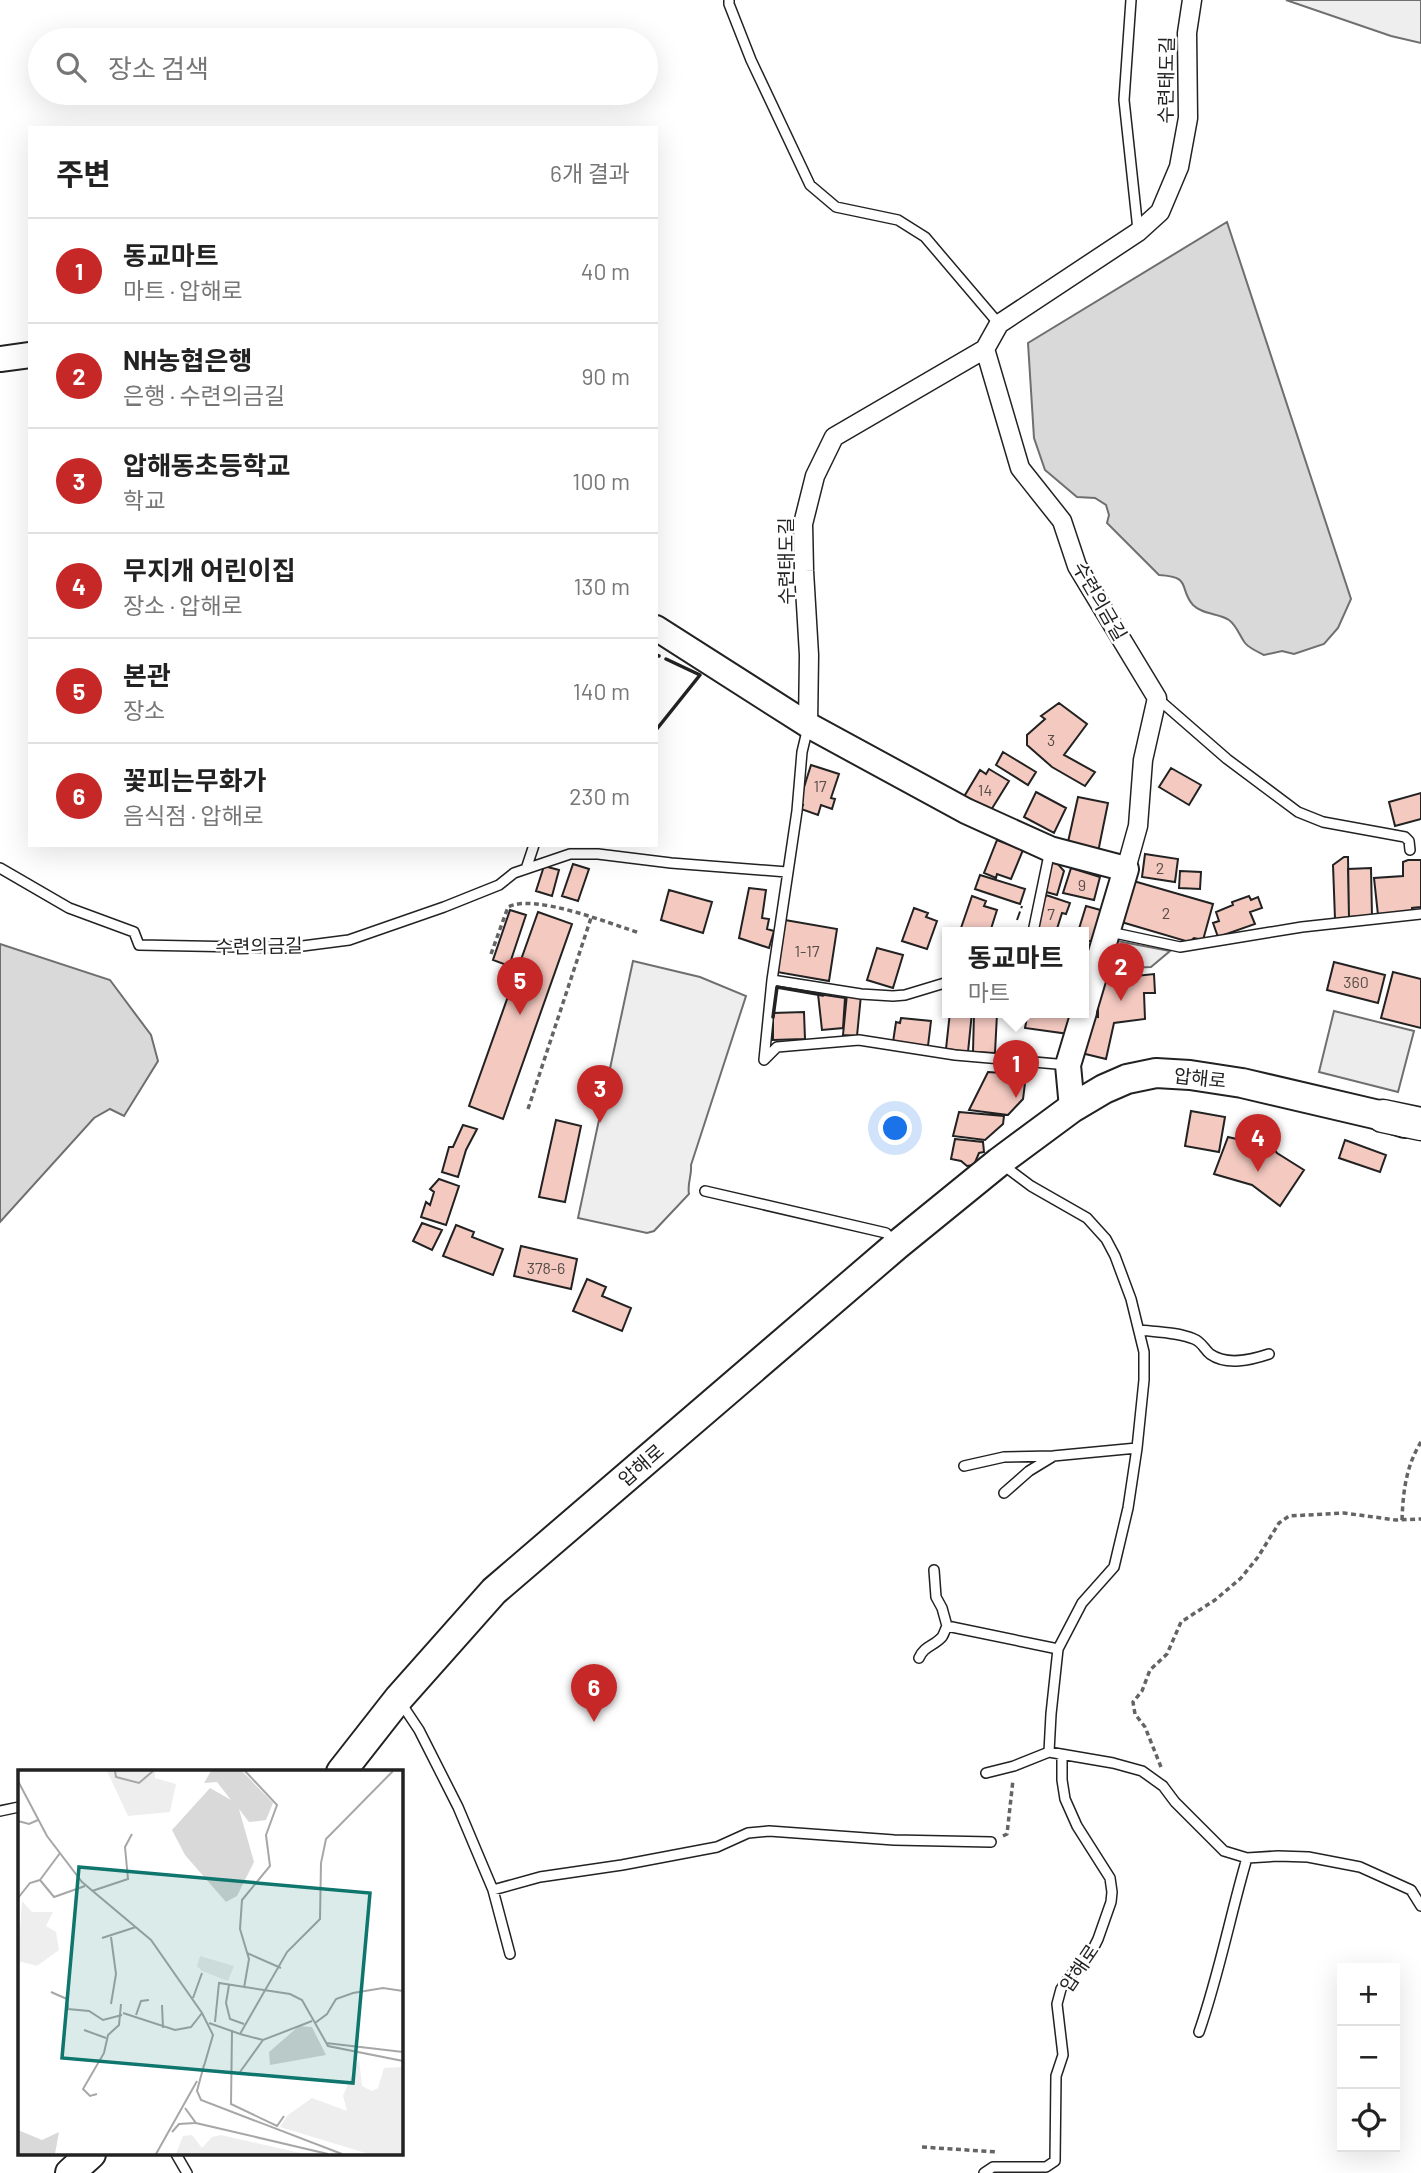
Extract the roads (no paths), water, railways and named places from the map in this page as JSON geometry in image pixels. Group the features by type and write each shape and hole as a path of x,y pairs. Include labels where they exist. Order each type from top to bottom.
{"highway":[{"path":"1383,1116 1421,1126"}],"main road":[{"name":"압해로","path":"343,1770 398,1698 494,1591 897,1245 999,1162 1072,1108 1127,1079 1156,1073 1242,1083 1383,1116"},
{"path":"70,2173 89,2156"}],"street":[{"name":"수련태도길","path":"808,725 809,654 803,524 815,476 834,437 985,349 999,324 1138,232 1160,212 1179,167 1188,118 1187,33 1192,0"},
{"name":"수련의금길","path":"985,349 1020,468 1062,521 1077,566 1157,698"},
{"path":"0,359 28,355"},
{"path":"658,629 808,725 966,810 1050,849 1126,869"},
{"path":"1089,995 1138,826 1143,760 1157,698"},
{"path":"1072,1108 1068,1065 1082,1018"}],"lane":[{"path":"729,0 751,60 810,185 836,207 898,220 925,237 999,324"},
{"name":"수련태도길","path":"1131,0 1124,100 1138,232"},
{"name":"수련의금길","path":"1157,698 1227,759 1290,808 1323,822 1405,837 1409,841 1410,850"},
{"path":"808,725 802,752 797,811 772,981 764,1060 776,1047 859,1040 955,1055 1068,1065"},
{"path":"526,869 533,847"},
{"path":"1034,927 1050,849"},
{"name":"수련의금길","path":"0,868 69,908 134,932 139,945 287,948 349,940 499,885 514,873 570,854 598,854 787,872"},
{"path":"1108,932 1180,947 1302,927 1421,914"},
{"path":"772,981 894,996 942,984"},
{"path":"999,1162 1031,1186 1087,1218 1106,1239 1115,1256 1139,1329 1144,1361 1137,1448 1128,1508 1114,1567 1082,1603 1058,1649 1049,1752"},
{"path":"705,1191 886,1233 897,1245"},
{"path":"1139,1329 1191,1338 1201,1342 1209,1353 1223,1359 1247,1361 1269,1354"},
{"path":"964,1466 1004,1457 1053,1456 1137,1448"},
{"path":"1004,1493 1029,1471 1053,1456"},
{"path":"919,1658 928,1645 941,1638 947,1626 936,1597 934,1570"},
{"path":"947,1626 1058,1649"},
{"path":"398,1698 419,1730 458,1807 493,1889 510,1954"},
{"path":"986,1773 1014,1766 1049,1752 1142,1771 1163,1786 1175,1802 1224,1851 1247,1858 1308,1857 1360,1867 1411,1890 1421,1906"},
{"name":"압해로","path":"984,2173 993,2167 1046,2167 1055,2161 1056,2077 1063,2055 1057,2004 1061,1989 1089,1957 1111,1902 1110,1878 1077,1826 1065,1799 1062,1755"},
{"path":"0,1811 18,1807"},
{"path":"493,1889 540,1877 717,1847 748,1833 769,1831 894,1840 991,1842"},
{"path":"1199,2032 1214,1988 1247,1858"},
{"path":"177,2156 187,2173"}],"place":[{"name":"NH농협은행","path":"1121,1001"},
{"name":"본관","path":"520,1015"},
{"name":"동교마트","path":"1016,1098"},
{"name":"압해동초등학교","path":"600,1123"},
{"name":"무지개 어린이집","path":"1258,1172"},
{"name":"꽃피는무화가","path":"594,1722"}]}
